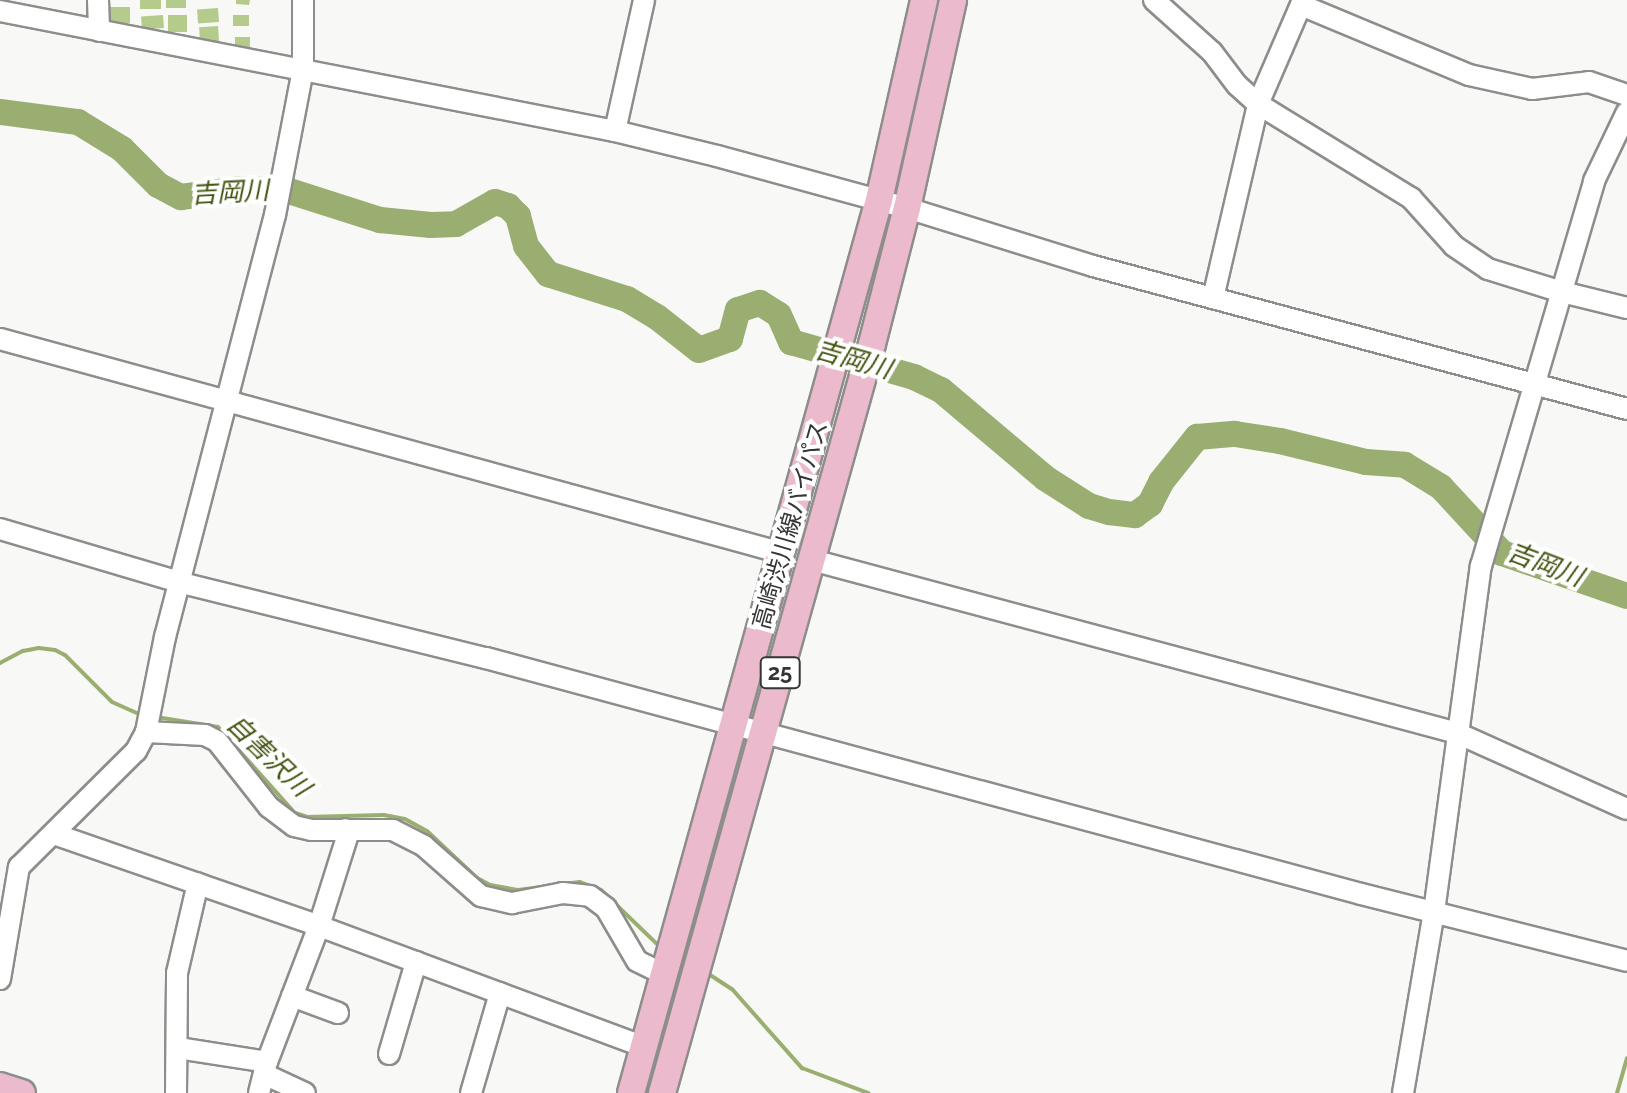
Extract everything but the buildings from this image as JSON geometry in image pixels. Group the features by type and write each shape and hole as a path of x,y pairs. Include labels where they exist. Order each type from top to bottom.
{"main road":[{"name":"高崎渋川線バイパス","path":"631,1093 879,200 924,0"},
{"name":"高崎渋川線バイパス","path":"662,1093 872,344 907,208 953,0"},
{"path":"0,1086 22,1093"}],"street":[{"path":"98,0 99,31"},
{"path":"0,979 19,867 136,751 148,720 275,215 303,69 303,0"},
{"path":"615,131 644,0"},
{"path":"1154,0 1212,52 1237,85 1258,104 1411,198 1454,246 1488,269 1627,308"},
{"path":"1213,298 1258,104 1302,2 1469,75 1532,89 1589,82 1627,95"},
{"path":"0,11 615,131 879,200 1093,266 1627,409"},
{"path":"1403,1093 1434,912 1481,566 1537,385 1594,181 1627,112"},
{"path":"0,339 782,553"},
{"path":"0,529 182,583 486,658 1361,894 1627,961"},
{"path":"812,560 1457,733 1627,809"},
{"path":"148,720 217,741 269,807 294,826 311,830 372,827 409,836 467,886 481,896 499,901 527,902 574,892 590,896 606,908 637,961 666,969"},
{"path":"263,1076 319,926 347,837 345,829"},
{"path":"54,834 319,926 644,1047"},
{"path":"176,1093 177,973 198,883"},
{"path":"389,1054 416,962"},
{"path":"471,1093 500,993"},
{"path":"292,996 338,1013"},
{"path":"178,1048 305,1093"}],"waterway":[{"name":"吉岡川","path":"0,112 78,122 122,149 158,185 181,197 240,189 286,190 380,220 431,225 456,224 495,202 508,206 518,216 526,246 548,274 627,299 657,317 699,350 730,339 738,310 760,303 779,315 791,342 914,377 941,390 1045,478 1089,506 1109,512 1135,515 1150,504 1161,482 1197,437 1235,434 1280,441 1366,462 1405,465 1441,487 1502,553 1627,596"},
{"name":"自害沢川","path":"0,663 23,651 39,648 55,650 65,655 112,702 144,716"},
{"name":"自害沢川","path":"156,717 218,727 295,813 307,817 384,815 405,819 427,831 477,878 490,885 518,890 550,886"},
{"name":"自害沢川","path":"563,884 580,882 601,890 661,948"},
{"name":"自害沢川","path":"704,971 732,989 802,1068 868,1093"},
{"path":"1617,1093 1627,1058"}]}
